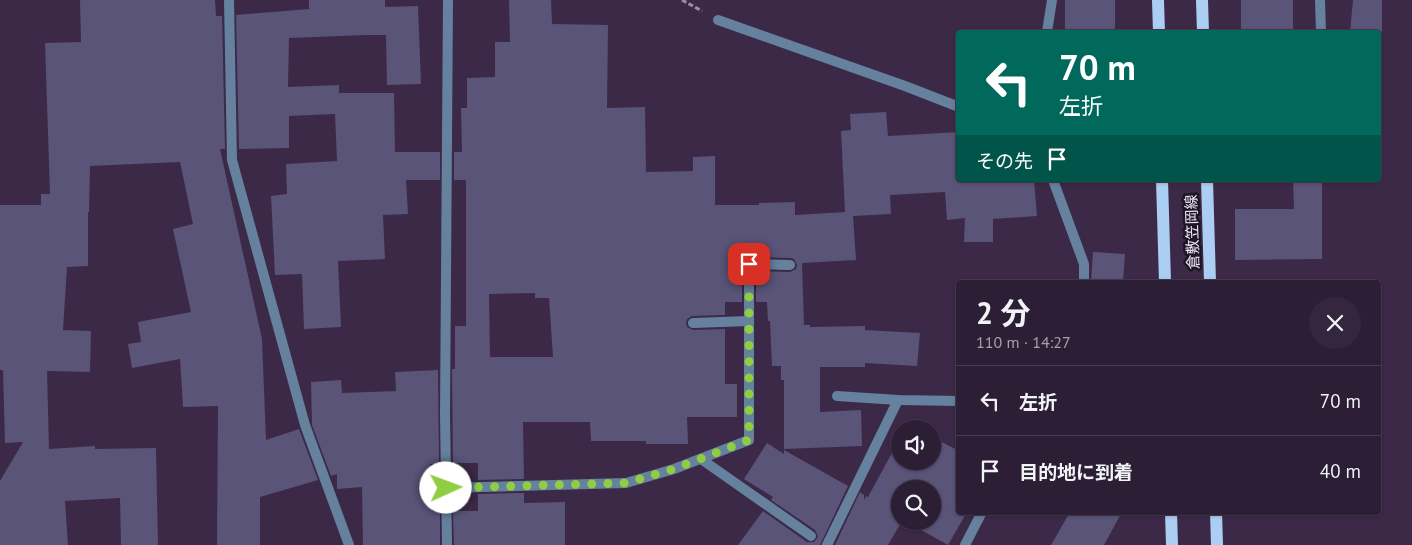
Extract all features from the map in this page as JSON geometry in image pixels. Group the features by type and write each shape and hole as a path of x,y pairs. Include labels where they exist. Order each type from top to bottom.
{"main road":[{"path":"1158,0 1158,30"},
{"path":"1202,0 1203,30"},
{"name":"倉敷笠岡線","path":"1162,182 1165,280"},
{"name":"倉敷笠岡線","path":"1207,182 1210,280"},
{"path":"1171,515 1172,545"},
{"path":"1216,515 1217,545"}],"street":[{"path":"229,0 232,160 305,425 349,545"},
{"path":"447,545 445,414 448,0"},
{"path":"1047,30 1052,0"},
{"path":"1320,0 1321,30"},
{"path":"718,20 906,86 956,106"},
{"path":"1054,182 1084,264 1084,280"},
{"path":"446,488 626,483 674,469 749,440 749,264 790,265"},
{"path":"694,323 749,321"},
{"path":"837,396 956,402"},
{"path":"827,545 898,400"},
{"path":"701,459 811,536"},
{"path":"965,545 980,515"}],"building":[{"path":"80,0 215,0 216,16 222,16 225,149 220,149 262,339 266,440 299,429 318,480 260,497 260,545 217,545 218,406 183,407 180,359 132,368 128,344 141,342 138,322 191,312 173,229 193,224 180,162 90,166 88,266 67,267 63,330 91,331 90,372 47,371 49,449 95,446 95,449 156,448 158,545 121,545 120,498 65,501 68,545 0,545 0,481 23,442 5,443 3,370 0,370 0,205 41,205 41,194 50,194 45,43 81,42"},
{"path":"309,0 385,0 385,7 418,6 421,84 387,85 386,35 367,35 289,38 288,87 339,85 339,93 394,93 395,152 440,152 440,180 406,180 408,214 383,215 385,259 338,261 341,327 304,329 302,274 275,275 271,196 287,194 286,164 337,161 335,114 289,116 289,148 239,149 236,15 309,9"},
{"path":"509,0 551,0 552,24 608,25 607,108 645,107 646,172 693,171 693,157 715,156 715,205 759,205 759,203 795,202 795,215 845,212 841,131 851,130 850,114 886,112 888,136 956,132 956,182 1034,182 1037,216 993,219 993,242 964,242 965,218 947,220 945,192 890,195 891,214 853,216 856,260 802,263 804,325 810,325 810,327 865,326 865,330 920,333 917,366 865,363 865,367 820,367 820,412 861,410 862,446 784,449 784,380 781,380 781,366 772,366 770,321 768,321 767,302 756,302 756,271 790,272 796,269 797,265 794,259 791,258 749,257 745,258 742,264 742,302 725,302 725,315 692,316 687,319 686,323 687,327 693,330 725,329 725,384 737,384 737,417 687,417 688,444 646,444 646,441 591,441 590,422 523,422 524,479 478,480 478,463 453,463 452,369 455,369 455,326 466,326 466,180 454,180 454,152 462,152 461,108 467,108 467,78 495,77 495,42 510,42","holes":["535,293 535,298 549,298 553,357 490,357 489,294"]},
{"path":"1065,0 1115,0 1115,30 1065,30"},
{"path":"1241,0 1293,0 1293,30 1241,30"},
{"path":"1353,0 1382,0 1382,32 1381,30 1350,30"},
{"path":"1293,182 1322,182 1322,259 1235,260 1235,209 1294,209"},
{"path":"1093,252 1125,254 1123,280 1091,280"},
{"path":"438,370 439,464 430,464 432,511 440,511 440,545 363,545 362,487 337,489 337,474 331,476 312,425 311,382 341,380 342,393 396,391 395,372"},
{"path":"941,442 956,449 956,515 965,515 948,545 921,530 941,530 941,480 891,480 891,530 897,530 888,545 835,545 860,492 864,495 864,500 866,496 868,497 891,455 891,470 941,470"},
{"path":"767,443 784,454 784,450 848,486 820,545 738,545 763,511 807,542 814,542 818,537 815,530 771,500 773,497 744,479"},
{"path":"524,493 524,503 565,502 565,545 454,545 453,511 478,511 478,494"},
{"path":"1068,515 1120,515 1104,545 1051,545"}],"route":[{"path":"446,488 626,483 674,469 749,440 749,264"}]}
